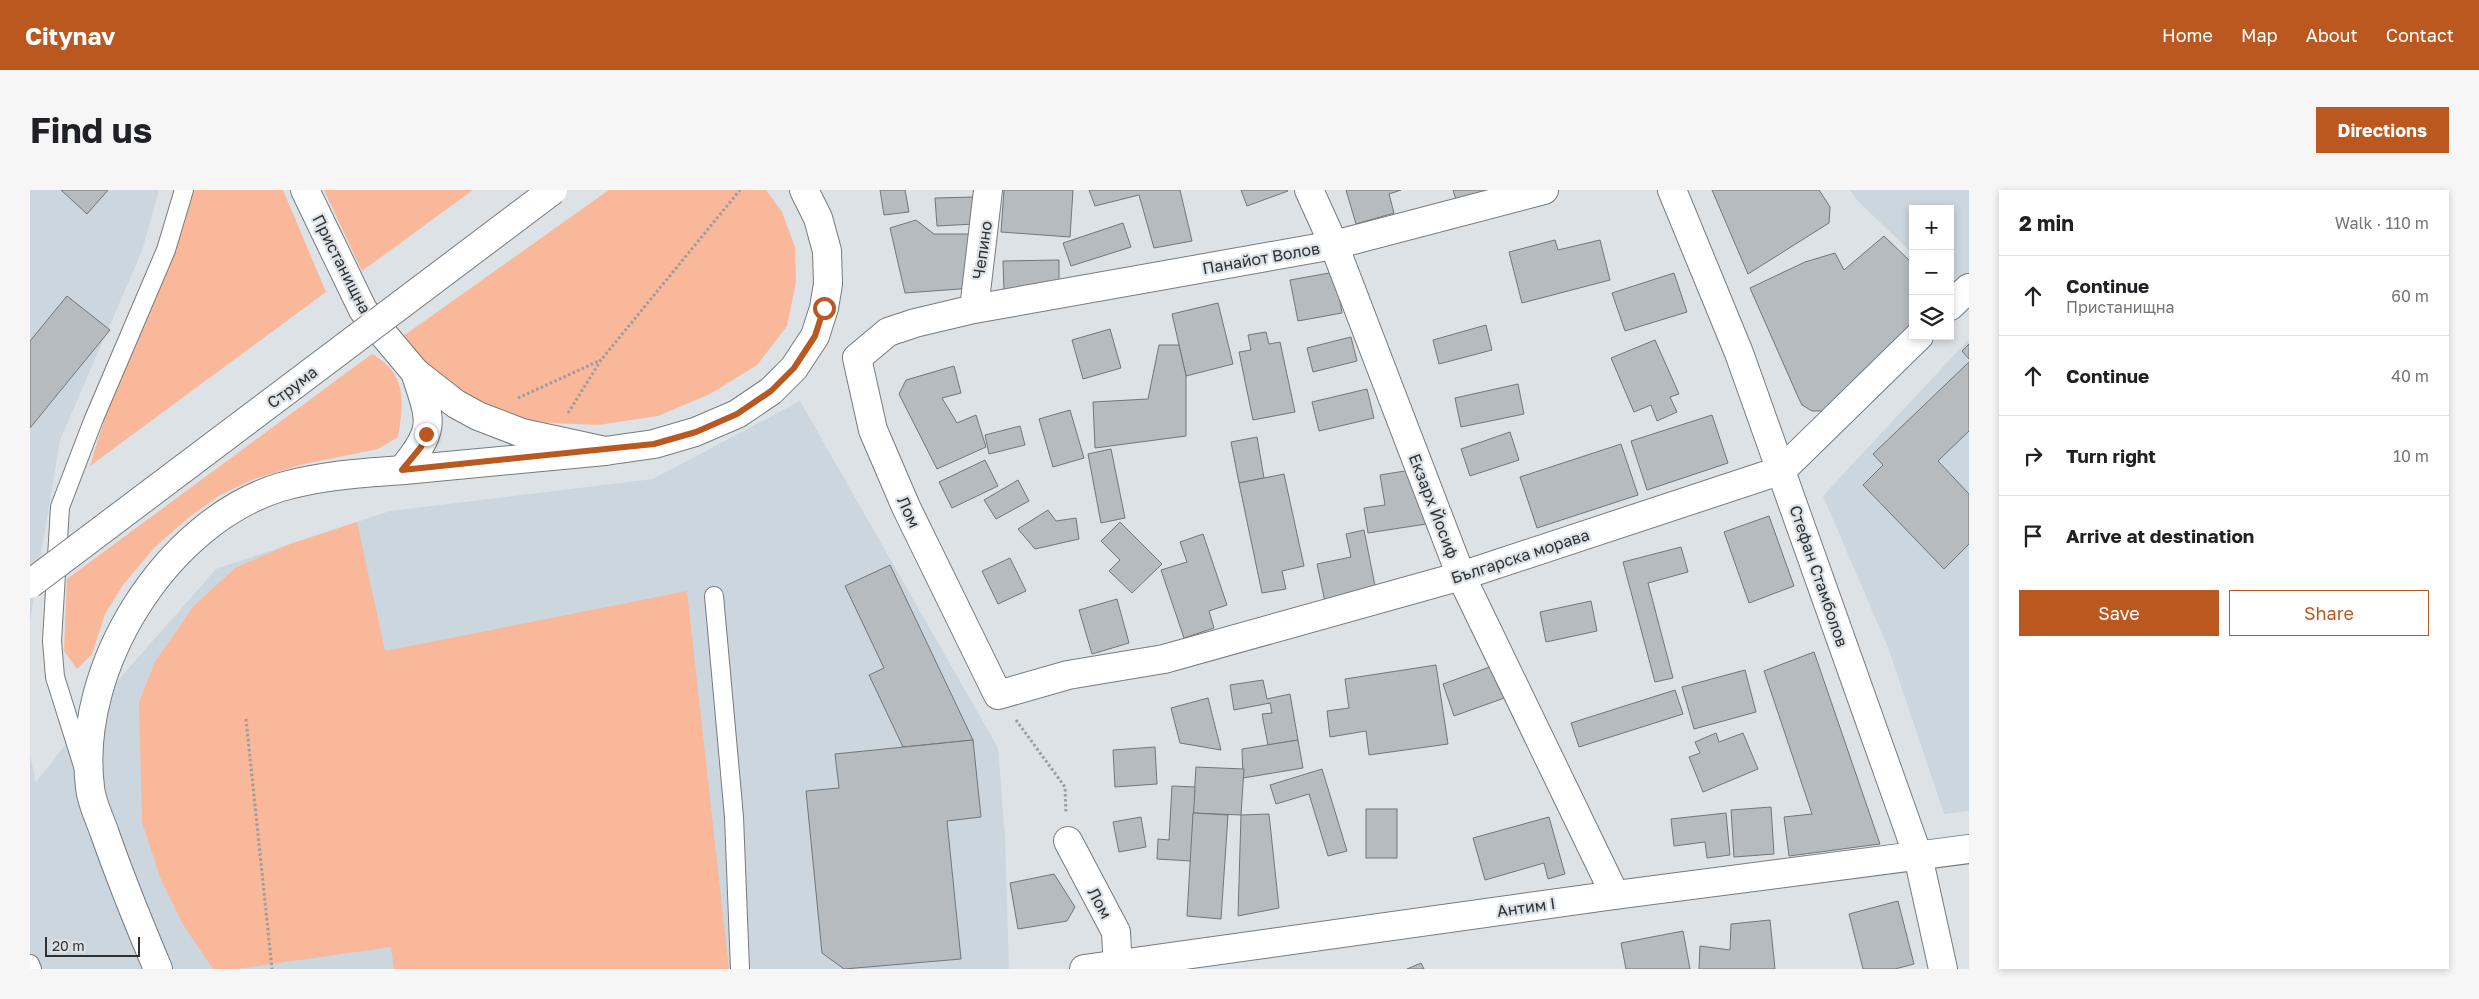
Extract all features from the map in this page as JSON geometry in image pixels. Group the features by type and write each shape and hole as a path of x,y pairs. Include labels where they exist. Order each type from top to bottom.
{"street":[{"name":"Пристанищна","path":"305,190 363,310 415,372 456,404 478,416 522,433 605,450 654,444 696,432 737,414 771,391 794,368 815,336 824,308 828,284 827,251 818,218 804,190"},
{"name":"Струма","path":"30,584 553,190"},
{"name":"Чепино","path":"974,309 988,207 988,190"},
{"name":"Екзарх Йосиф","path":"1309,190 1334,245 1461,576 1615,894"},
{"name":"Панайот Волов","path":"888,332 915,322 974,309 1334,245 1544,190"},
{"name":"Стефан Стамболов","path":"1672,190 1739,353 1918,856 1944,969"},
{"path":"1954,302 1969,288"},
{"name":"Лом","path":"888,332 857,358 873,430 906,507 998,695"},
{"name":"Българска морава","path":"998,695 1068,675 1164,659 1461,576 1782,470 1915,340"},
{"path":"402,470 421,447 426,434 428,413 415,372"},
{"path":"158,969 121,879 90,788 89,741 100,681 123,629 142,597 167,563 200,533 239,506 279,488 330,475 402,470 605,450"},
{"name":"Лом","path":"1068,840 1116,932 1118,966"},
{"name":"Антим I","path":"1084,969 1118,966 1615,894 1969,849"}],"lane":[{"path":"90,788 54,677 52,641 60,508 93,421 166,250 184,190"},
{"path":"714,596 734,817 740,969"},
{"path":"30,964 32,969"}],"path":[{"path":"551,440 601,360 740,190"},
{"path":"478,416 601,360"},
{"path":"998,695 1065,787 1068,840"},
{"path":"246,719 272,969"}],"shaded area":[{"path":"30,190 159,190 142,251 60,440 30,621"},
{"path":"190,190 283,190 326,292 90,466 105,417 133,348"},
{"path":"324,190 473,190 362,271"},
{"path":"609,190 766,190 782,212 795,247 796,282 787,326 757,365 710,394 658,416 598,425 531,422 476,405 424,370 399,339"},
{"path":"1850,190 1969,190 1969,273 1954,288 1954,205 1909,205 1909,250 1857,200"},
{"path":"1969,339 1969,811 1944,814 1889,650 1823,496"},
{"path":"372,354 392,370 397,380 402,400 398,437 378,449 304,464 254,479 220,495 188,518 154,548 123,585 105,614 92,654 77,669 64,651 67,579"},
{"path":"800,401 998,748 1005,837 1009,969 30,969 30,756 36,782 99,702 216,569 390,511 653,479"},
{"path":"357,522 385,651 687,591 729,969 394,969 391,947 236,969 213,969 182,923 160,877 142,822 139,702 156,660 194,606 235,568 290,544"}],"building":[{"path":"61,190 108,190 87,214"},
{"path":"880,190 905,190 909,212 884,215"},
{"path":"1004,190 1073,190 1070,237 1001,232"},
{"path":"1089,190 1180,190 1192,241 1154,248 1139,195 1095,206"},
{"path":"1241,190 1287,190 1288,191 1247,206"},
{"path":"1346,190 1401,190 1389,194 1394,213 1356,224"},
{"path":"1453,190 1488,190 1456,200"},
{"path":"1712,190 1819,190 1830,207 1829,223 1748,274"},
{"path":"973,197 974,224 937,226 935,198"},
{"path":"916,220 934,234 969,234 973,288 905,293 890,228"},
{"path":"1123,223 1131,247 1071,266 1063,243"},
{"path":"1884,236 1909,260 1909,328 1824,411 1812,411 1802,405 1750,288 1805,262 1835,253 1844,270"},
{"path":"1555,240 1558,250 1600,240 1610,280 1522,303 1509,252"},
{"path":"1059,260 1059,292 1004,292 1003,261"},
{"path":"1335,272 1342,313 1298,321 1290,280"},
{"path":"1674,273 1687,312 1625,331 1612,293"},
{"path":"67,296 110,330 30,428 30,341"},
{"path":"1218,303 1233,364 1186,376 1172,314"},
{"path":"1486,325 1492,350 1439,364 1433,340"},
{"path":"1110,329 1121,368 1083,379 1072,340"},
{"path":"1266,332 1269,344 1280,342 1295,412 1253,420 1239,352 1251,350 1248,335"},
{"path":"1351,337 1357,361 1313,372 1307,348"},
{"path":"1655,340 1679,394 1670,397 1677,412 1657,421 1651,405 1634,412 1611,358"},
{"path":"1969,344 1969,359 1962,351"},
{"path":"1159,345 1179,345 1186,376 1186,436 1095,448 1093,402 1148,399"},
{"path":"1969,362 1969,431 1938,461 1969,494 1969,544 1944,569 1863,485 1883,465 1873,454"},
{"path":"954,366 961,393 942,398 957,423 976,415 986,447 937,469 899,394 906,380"},
{"path":"1518,384 1524,414 1461,427 1455,398"},
{"path":"1367,389 1374,418 1319,431 1312,402"},
{"path":"1070,410 1084,458 1053,467 1039,419"},
{"path":"1712,415 1728,463 1647,490 1631,441"},
{"path":"1020,426 1025,445 989,454 985,435"},
{"path":"1510,432 1519,460 1470,476 1461,449"},
{"path":"1257,437 1264,478 1239,483 1231,442"},
{"path":"1621,444 1638,495 1537,528 1520,477"},
{"path":"1111,449 1125,518 1101,523 1088,454"},
{"path":"985,460 998,486 952,508 939,482"},
{"path":"1417,469 1426,524 1368,533 1364,508 1385,505 1380,475"},
{"path":"1284,474 1304,566 1282,571 1286,589 1262,593 1239,483"},
{"path":"1018,480 1029,501 996,519 984,500"},
{"path":"1048,510 1056,521 1076,518 1079,539 1035,549 1018,529"},
{"path":"1769,516 1794,586 1749,603 1724,532"},
{"path":"1120,522 1162,564 1132,593 1109,571 1120,560 1101,541"},
{"path":"1364,530 1376,591 1325,602 1317,564 1351,557 1346,534"},
{"path":"1203,534 1227,605 1209,611 1214,628 1184,638 1161,570 1187,562 1180,542"},
{"path":"1681,547 1688,572 1648,583 1673,678 1655,682 1623,562"},
{"path":"1010,558 1026,591 998,604 982,571"},
{"path":"890,565 973,740 903,747 869,675 884,668 845,586"},
{"path":"1117,599 1129,643 1092,654 1079,610"},
{"path":"1591,601 1597,631 1546,642 1540,612"},
{"path":"1814,652 1880,844 1789,856 1784,817 1812,814 1764,671"},
{"path":"1498,664 1510,696 1454,716 1443,684"},
{"path":"1436,665 1448,744 1369,755 1366,731 1330,737 1327,711 1349,708 1345,679"},
{"path":"1745,670 1756,712 1694,729 1682,687"},
{"path":"1263,680 1267,699 1290,694 1298,740 1268,745 1262,714 1272,713 1270,703 1234,710 1230,685"},
{"path":"1675,690 1683,714 1579,747 1571,723"},
{"path":"1208,698 1221,750 1180,743 1171,708"},
{"path":"1716,733 1719,742 1743,733 1758,769 1703,792 1689,757 1700,753 1695,742"},
{"path":"973,740 981,817 947,821 961,959 844,969 822,953 806,791 839,788 835,754"},
{"path":"1298,740 1303,768 1243,778 1242,749"},
{"path":"1155,747 1157,784 1115,787 1113,750"},
{"path":"1196,767 1244,769 1241,815 1193,813"},
{"path":"1322,769 1347,851 1328,856 1309,794 1276,804 1270,785"},
{"path":"1172,786 1195,787 1191,861 1157,859 1158,839 1169,840"},
{"path":"1771,807 1774,854 1734,857 1731,810"},
{"path":"1366,809 1397,809 1397,858 1366,858"},
{"path":"1193,813 1228,815 1221,919 1187,916"},
{"path":"1726,813 1730,855 1707,858 1705,842 1674,846 1671,819"},
{"path":"1269,814 1279,908 1238,916 1241,815"},
{"path":"1141,817 1146,847 1119,852 1113,822"},
{"path":"1549,817 1565,874 1548,879 1544,863 1485,880 1473,838"},
{"path":"1054,874 1075,907 1067,921 1018,929 1010,883"},
{"path":"1898,901 1914,964 1895,969 1863,969 1849,914"},
{"path":"1770,920 1775,969 1699,969 1700,946 1730,950 1731,924"},
{"path":"1683,931 1690,969 1626,969 1621,943"},
{"path":"1421,963 1424,969 1407,969"}],"route":[{"path":"426,434 421,447 402,470 514,460 654,444 696,432 737,414 771,391 794,368 815,336 824,308"}]}
